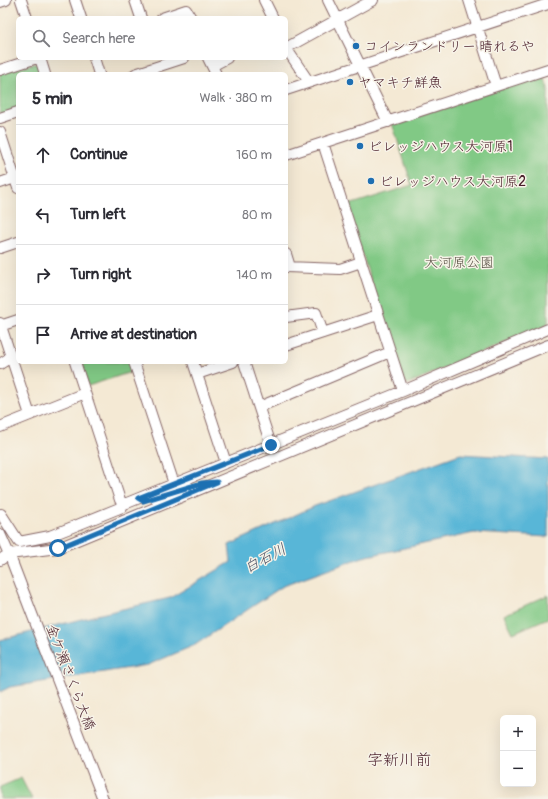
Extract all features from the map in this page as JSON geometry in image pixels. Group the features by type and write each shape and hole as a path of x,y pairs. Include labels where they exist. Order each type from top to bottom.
{"street":[{"path":"0,2 6,0"},
{"path":"21,0 26,16"},
{"path":"75,0 80,16"},
{"path":"135,0 140,16"},
{"path":"264,0 271,16"},
{"path":"328,0 388,122"},
{"path":"288,47 373,0"},
{"path":"469,0 496,86"},
{"path":"288,89 548,4"},
{"path":"168,16 186,10 190,16"},
{"path":"288,51 309,82"},
{"path":"0,70 31,60"},
{"path":"41,60 44,72"},
{"path":"95,60 98,72"},
{"path":"138,72 156,62 170,60"},
{"path":"212,66 224,60"},
{"path":"288,154 496,86 547,72"},
{"path":"0,118 16,113"},
{"path":"0,132 16,178"},
{"path":"323,143 403,390"},
{"path":"0,183 16,181"},
{"path":"0,248 16,243"},
{"path":"288,267 340,269 361,262"},
{"path":"288,317 316,313 323,332"},
{"path":"288,344 378,315"},
{"path":"16,321 0,325 30,415"},
{"path":"123,503 127,503 271,445 548,329"},
{"path":"0,560 9,554 58,548 548,345"},
{"path":"258,407 390,352"},
{"path":"0,364 11,357"},
{"path":"77,364 85,393 120,500 123,503"},
{"path":"135,364 174,484"},
{"path":"194,364 226,463"},
{"path":"197,374 227,364"},
{"path":"245,364 271,445"},
{"path":"0,427 85,393"},
{"path":"138,498 143,501 202,483 217,482"},
{"path":"0,515 1,514 19,542 50,536 122,508 123,503"},
{"name":"金ケ瀬さくら大橋","path":"0,534 13,564 103,799"}],"green space":[{"path":"38,63 40,72 16,72 16,109 2,114 0,113 0,72"},
{"name":"大河原公園","path":"541,75 544,76 548,89 548,325 407,384 405,383 346,206 412,185 392,123"},
{"path":"84,364 132,364 134,371 88,386 82,367"},
{"path":"548,595 548,618 513,633 504,615"},
{"path":"21,778 32,799 0,799 0,787"}],"water":[{"name":"白石川","path":"460,454 548,459 548,537 474,533 363,557 283,586 195,645 148,665 10,687 0,692 0,640 170,598 231,562 229,545 315,506"}],"place":[{"name":"コインランドリー 晴れるや","path":"356,46"},
{"name":"ヤマキチ鮮魚","path":"350,82"},
{"name":"ビレッジハウス大河原1","path":"360,146"},
{"name":"ビレッジハウス大河原2","path":"371,181"}],"district":[{"name":"字新川前","path":"399,759"}],"route":[{"path":"58,548 217,482 202,483 143,501 138,498 271,445"}]}
